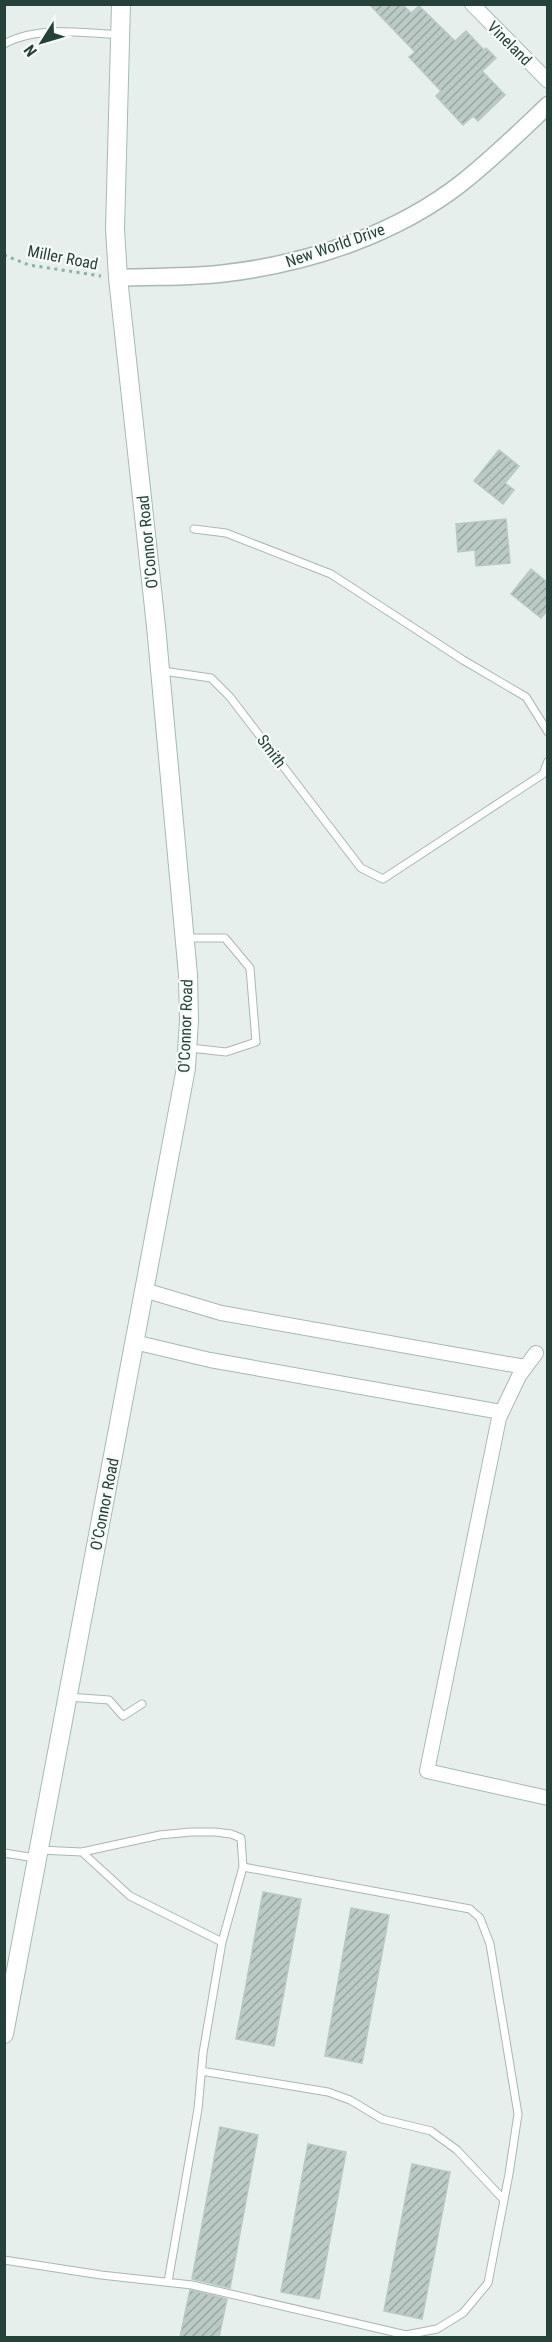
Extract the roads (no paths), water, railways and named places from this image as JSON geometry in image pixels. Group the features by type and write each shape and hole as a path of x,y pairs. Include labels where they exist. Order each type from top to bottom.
{"main road":[{"name":"O'Connor Road","path":"4,2034 9,1985 38,1854 186,1068 189,1020 185,938 160,671 118,278 115,229 121,4"}],"street":[{"name":"Vineland","path":"472,4 548,81"},
{"name":"New World Drive","path":"118,278 226,273 277,266 365,238 422,209 462,183 509,143 548,105"},
{"path":"144,1290 221,1313 525,1367"},
{"path":"134,1342 210,1360 501,1412"},
{"path":"536,1353 519,1376 501,1412 484,1482 427,1771 548,1798"}],"lane":[{"path":"4,44 12,39 64,30 120,35"},
{"path":"194,529 226,532 331,574 463,660 526,697 548,732"},
{"name":"Smith","path":"160,671 211,678 230,697 361,868 383,879 543,774 548,761"},
{"path":"185,938 225,939 250,968 256,1042 226,1052 187,1048"},
{"path":"68,1697 109,1700 123,1716 142,1704"},
{"path":"4,1853 82,1852 160,1835 215,1832 240,1838 243,1867 222,1942 201,2071 198,2109 168,2282"},
{"path":"82,1852 130,1896 222,1942"},
{"path":"4,2260 192,2285 406,2335 437,2329 463,2313 488,2283 518,2114 490,1944 480,1918 470,1909 243,1867"},
{"path":"201,2071 328,2092 350,2100 382,2119 431,2131 457,2150 504,2200"}]}
